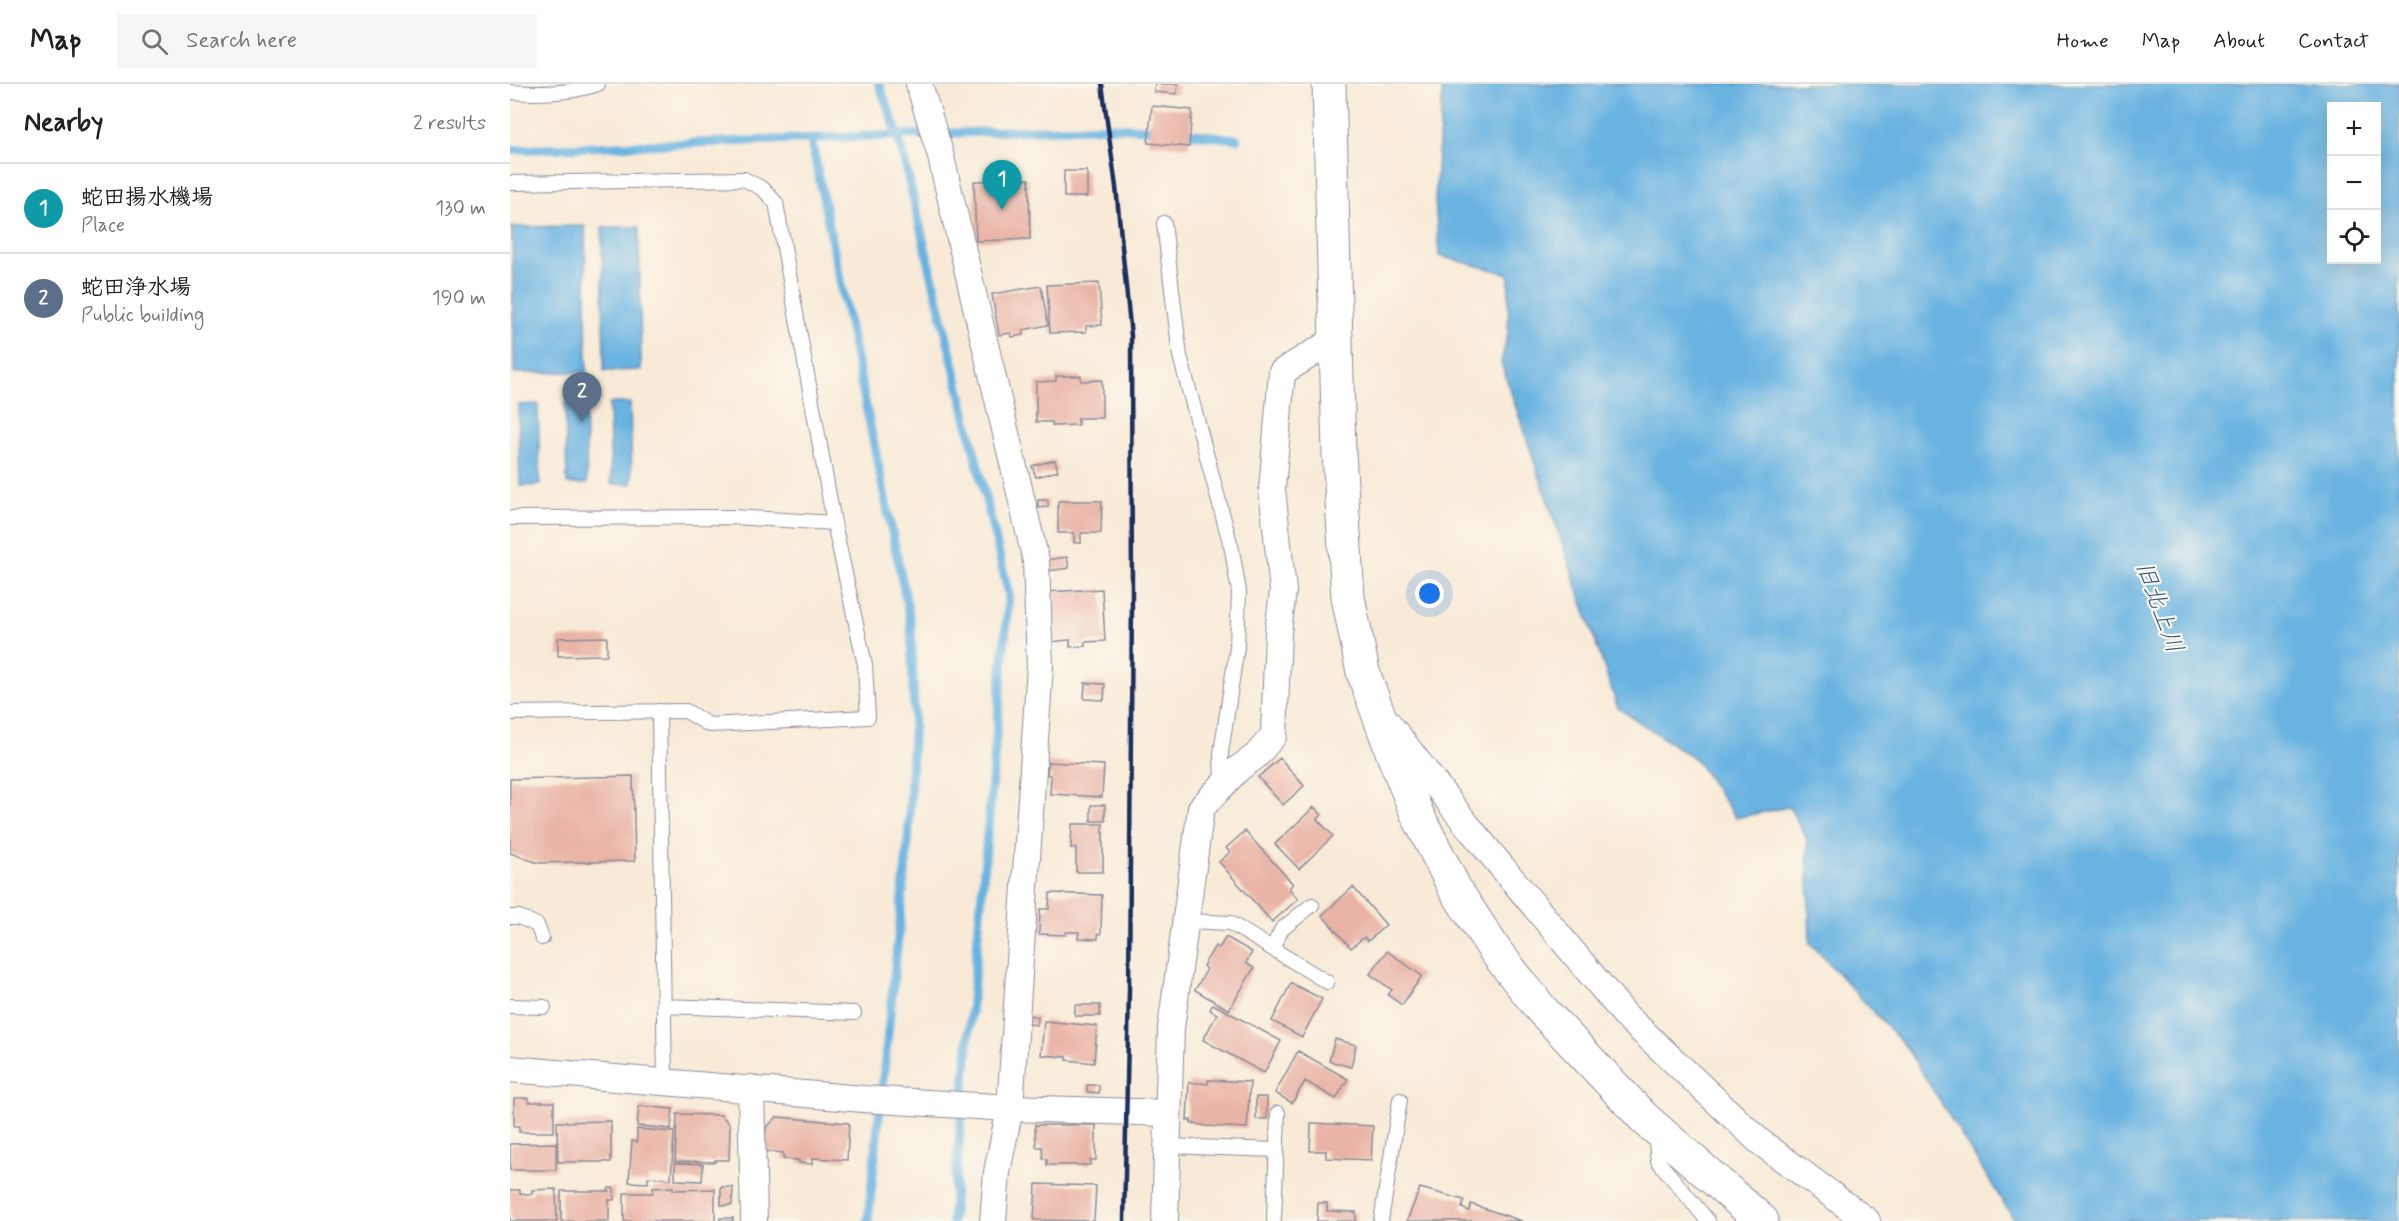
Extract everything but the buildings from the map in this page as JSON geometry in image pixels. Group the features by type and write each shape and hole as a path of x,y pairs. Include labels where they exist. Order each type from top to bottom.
{"street":[{"path":"919,84 940,153 1036,561 1040,666 1010,1108 997,1173 993,1221"},
{"path":"1329,84 1342,523 1348,597 1363,672 1375,706 1417,814 1455,889 1496,952 1542,1009 1655,1128 1762,1221"},
{"path":"1165,1221 1172,1028 1201,808 1238,769 1256,756 1274,735 1278,632 1283,591 1272,489 1282,372 1336,339"},
{"path":"1375,706 1467,825 1626,1016 1760,1140 1867,1221"},
{"path":"510,1068 863,1099 1010,1108 1168,1113"},
{"path":"751,1088 754,1221"}],"lane":[{"path":"510,92 540,94 588,88 598,84"},
{"path":"510,183 744,179 763,189 776,202 834,523 865,665 868,717 709,725 686,711 510,713"},
{"path":"1164,223 1180,356 1232,550 1239,592 1237,646 1221,753 1222,786"},
{"path":"510,518 732,517 834,523"},
{"path":"659,711 665,1081"},
{"path":"1272,948 1282,929 1312,905"},
{"path":"510,917 519,917 537,925 542,938"},
{"path":"1187,921 1230,923 1327,982"},
{"path":"510,1006 544,1007"},
{"path":"664,1006 854,1013"},
{"path":"1381,1221 1400,1100"},
{"path":"1274,1220 1278,1113"},
{"path":"1655,1128 1658,1161 1708,1221"},
{"path":"1167,1146 1276,1150"}],"water":[{"name":"旧北上川","path":"1443,84 2399,84 2399,1221 2015,1221 1906,1047 1810,943 1807,839 1789,807 1736,818 1696,760 1618,708 1501,363 1508,332 1509,274 1439,256 1435,199"},
{"path":"585,226 587,372 514,373 512,227"},
{"path":"602,227 639,227 641,370 604,371"},
{"path":"565,403 585,403 587,484 567,484"},
{"path":"609,403 630,403 632,484 611,484"},
{"path":"538,404 540,485 520,486 518,405"}],"waterway":[{"path":"879,84 898,135 1009,595 952,1221"},
{"path":"510,150 1114,127 1161,130"},
{"path":"1178,132 1237,139"},
{"path":"811,139 911,624 914,714 908,844 868,1221"}],"railway":[{"path":"1102,84 1116,187 1131,336 1129,990 1124,1221"}],"place":[{"name":"蛇田揚水機場","path":"1002,210"},
{"name":"蛇田浄水場","path":"582,422"}]}
